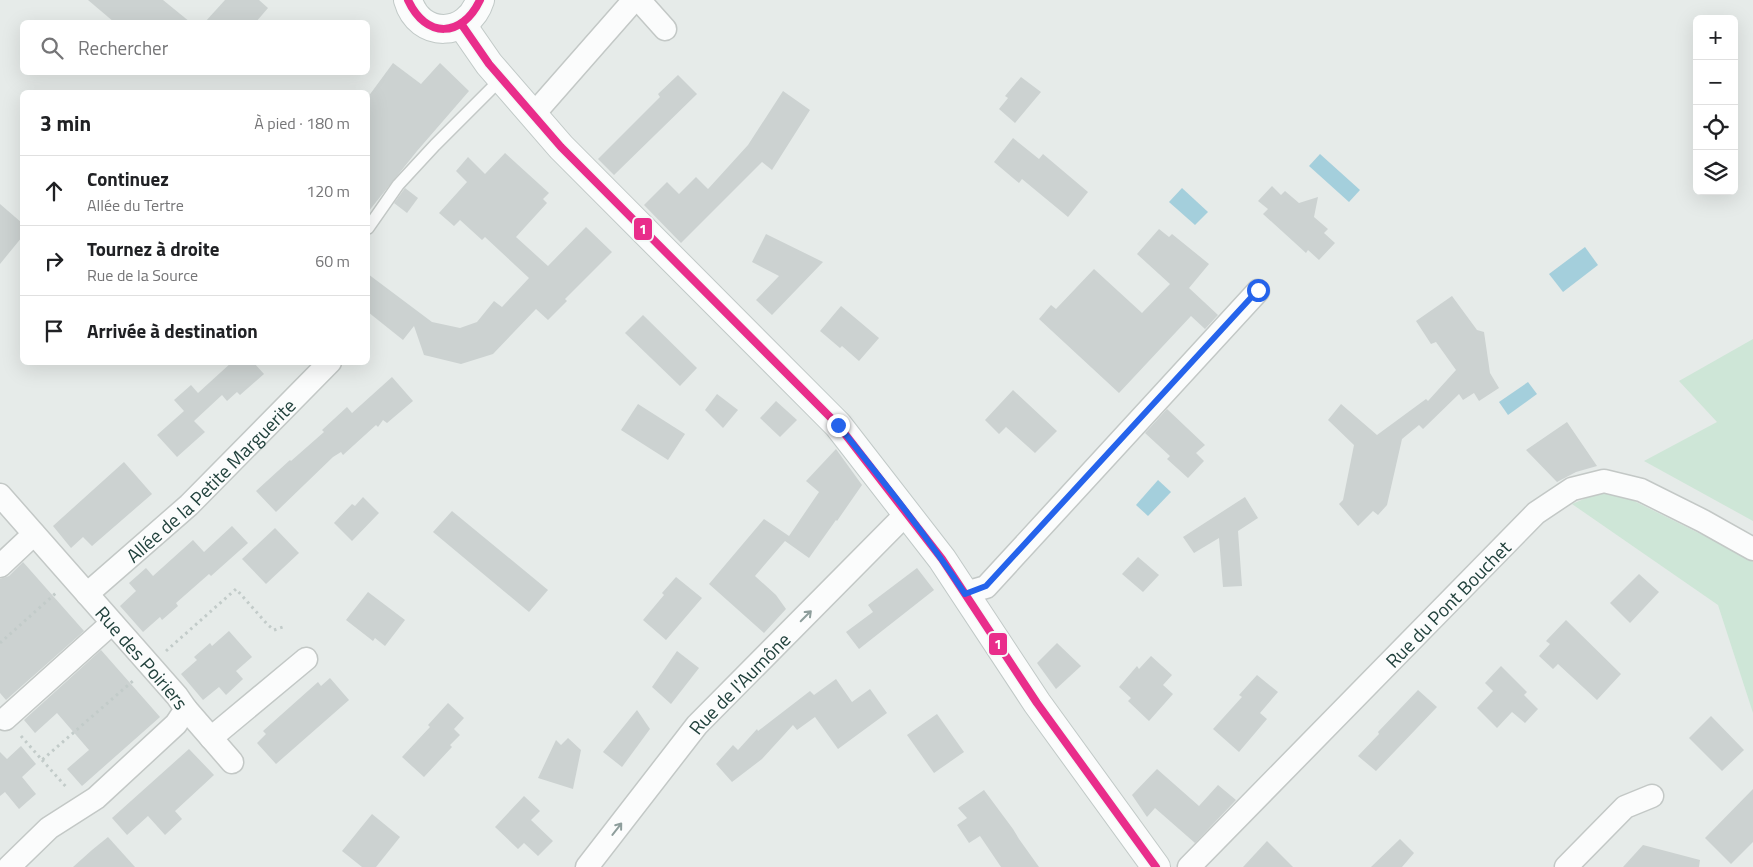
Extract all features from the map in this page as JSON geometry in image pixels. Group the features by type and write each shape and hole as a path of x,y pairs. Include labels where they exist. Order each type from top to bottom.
{"main road":[{"path":"408,0 413,12 420,21 441,29 452,29 462,25 471,18 480,0"},
{"path":"462,25 501,79 561,148 838,425 942,559 1037,703 1156,867"}],"street":[{"path":"532,115 634,0"},
{"path":"639,0 665,29"},
{"path":"965,594 986,586 1258,290"},
{"name":"Allée de la Petite Marguerite","path":"80,586 189,505 327,365"},
{"name":"Rue du Pont Bouchet","path":"1189,867 1536,513 1572,489 1604,481 1641,490 1704,521 1753,549"},
{"name":"Rue des Poiriers","path":"0,495 177,696 186,709 176,724 96,798 50,828 9,867"},
{"name":"Rue de l'Aumône","path":"587,867 697,726 908,513"},
{"path":"0,566 34,534"},
{"path":"5,719 112,623"},
{"path":"211,738 306,659"},
{"path":"186,709 232,762"},
{"path":"1566,867 1625,807 1652,796"}],"lane":[{"path":"370,225 398,185 434,145 501,79"}],"path":[{"path":"0,643 80,586"},
{"path":"42,760 84,806"}],"green space":[{"path":"1753,339 1753,521 1644,461 1717,422 1679,381"},
{"path":"1616,492 1753,560 1753,713 1718,605 1572,504 1598,493"}],"water":[{"path":"1320,154 1360,190 1349,202 1309,166"},
{"path":"1182,188 1208,212 1195,225 1169,202"},
{"path":"1585,247 1598,265 1563,292 1549,274"},
{"path":"1528,382 1537,394 1508,415 1499,402"},
{"path":"1158,480 1171,492 1148,516 1136,505"}],"building":[{"path":"88,0 163,0 188,20 112,20"},
{"path":"225,0 259,0 268,8 258,20 207,20"},
{"path":"393,63 421,84 440,63 469,91 370,210 370,94"},
{"path":"678,75 697,94 614,175 598,159 660,97 658,94"},
{"path":"1021,77 1041,92 1015,123 999,109 1008,98 1005,96"},
{"path":"783,91 810,110 772,170 762,162 681,243 644,205 667,182 679,194 696,177 708,189 748,145"},
{"path":"1013,138 1039,159 1043,154 1088,192 1068,217 1022,179 1019,183 994,162"},
{"path":"505,153 549,193 543,199 547,203 516,237 548,266 586,227 612,252 565,299 567,301 548,320 536,309 493,354 461,364 424,355 414,326 403,340 370,314 370,276 432,322 460,328 477,322 494,301 502,307 529,278 485,237 482,240 460,220 454,226 439,213 467,182 456,171 468,157 485,174"},
{"path":"1272,186 1281,195 1285,191 1299,203 1318,197 1314,217 1328,229 1324,233 1335,243 1319,260 1308,250 1306,253 1263,214 1268,209 1258,201"},
{"path":"405,188 418,198 407,213 394,203"},
{"path":"0,204 20,221 20,239 0,264"},
{"path":"1159,229 1169,237 1172,234 1209,264 1189,288 1218,315 1205,329 1191,316 1119,393 1039,319 1051,305 1056,309 1094,269 1142,313 1170,284 1137,254"},
{"path":"766,234 823,262 772,315 756,300 779,276 752,262"},
{"path":"1452,296 1477,330 1484,332 1490,373 1499,388 1479,401 1474,393 1463,400 1459,394 1423,429 1419,425 1402,439 1387,505 1378,515 1373,511 1358,526 1339,504 1343,500 1354,445 1328,420 1341,404 1377,435 1426,399 1428,401 1456,370 1436,342 1431,344 1416,321"},
{"path":"841,306 879,338 859,361 842,346 840,348 820,331"},
{"path":"643,315 697,368 680,386 625,333"},
{"path":"229,365 256,365 264,374 240,395 237,392 227,401 222,395 194,421 205,432 177,457 157,435 184,411 174,400 191,385 198,393"},
{"path":"392,377 413,401 387,423 383,420 378,427 376,425 343,455 341,452 333,457 276,512 256,491 324,432 322,430 347,407 352,413"},
{"path":"1013,390 1057,431 1035,453 1006,427 999,434 985,420"},
{"path":"717,394 738,410 723,428 705,410"},
{"path":"776,401 797,420 780,437 760,418"},
{"path":"638,404 685,434 668,460 621,430"},
{"path":"1167,409 1205,445 1196,453 1204,461 1188,478 1167,459 1170,456 1145,433"},
{"path":"1567,422 1597,466 1576,472 1557,482 1526,450"},
{"path":"836,449 862,485 809,558 785,541 755,576 776,595 786,609 764,633 709,584 764,519 789,536 819,492 806,481"},
{"path":"124,462 152,494 92,546 83,537 71,548 53,526"},
{"path":"363,497 379,513 352,541 334,523 352,504 355,506"},
{"path":"1245,497 1258,518 1238,531 1242,586 1223,587 1219,538 1194,553 1183,537"},
{"path":"452,511 548,590 529,612 433,532"},
{"path":"232,526 248,543 211,576 209,574 176,603 178,606 162,620 160,617 143,632 120,606 136,591 129,583 146,568 153,576 193,540 204,552"},
{"path":"275,528 299,553 266,584 242,559"},
{"path":"1138,557 1159,575 1143,592 1122,574"},
{"path":"23,562 84,631 6,700 0,693 0,579 9,576"},
{"path":"917,568 934,590 859,649 846,632 873,612 868,605"},
{"path":"1639,574 1659,592 1630,623 1610,603"},
{"path":"676,577 702,598 666,640 643,620"},
{"path":"368,592 405,620 385,646 375,638 373,641 346,620"},
{"path":"1566,620 1621,674 1597,700 1558,664 1553,669 1539,656 1550,644 1546,641"},
{"path":"229,631 252,657 236,671 243,679 226,695 219,687 203,700 181,674 197,660 194,657 210,643 212,646"},
{"path":"1057,643 1081,666 1056,689 1037,663"},
{"path":"101,650 160,717 82,786 67,769 89,750 57,713 35,733 24,720"},
{"path":"677,651 699,668 671,704 652,687"},
{"path":"1151,656 1172,675 1163,685 1173,694 1149,721 1128,701 1131,698 1119,687 1137,666 1139,669"},
{"path":"1501,666 1527,692 1524,695 1538,709 1525,723 1512,712 1497,728 1477,708 1493,691 1485,683"},
{"path":"1257,675 1278,692 1260,713 1267,719 1239,752 1213,729 1242,697 1239,695"},
{"path":"330,678 349,700 276,764 257,743 266,734 263,731 318,682 321,686"},
{"path":"836,679 852,702 870,689 887,713 838,749 815,717 797,730 793,725 762,759 732,782 716,764 733,745 738,750 757,729 758,731 810,691 814,695"},
{"path":"1418,690 1437,707 1376,771 1358,756"},
{"path":"448,703 464,718 454,729 460,735 450,745 452,747 424,777 402,757 430,727 428,725"},
{"path":"637,710 650,729 622,767 603,752"},
{"path":"937,714 964,752 934,773 907,735"},
{"path":"1711,716 1744,750 1722,771 1689,738"},
{"path":"568,738 581,750 573,789 538,778 556,740 561,745"},
{"path":"21,746 36,764 22,777 36,794 19,809 5,792 0,796 0,752 7,759"},
{"path":"189,749 214,775 175,811 182,819 165,835 148,816 127,835 112,818"},
{"path":"1157,769 1199,806 1218,785 1236,800 1195,843 1155,808 1147,817 1132,795"},
{"path":"1753,789 1753,842 1731,864 1705,838"},
{"path":"984,790 1039,867 1001,867 980,836 969,843 957,825 967,818 958,808"},
{"path":"524,796 540,811 531,820 553,841 538,856 524,843 518,849 495,827"},
{"path":"372,814 400,837 376,867 362,867 342,851"},
{"path":"108,837 135,867 73,867 92,850"},
{"path":"1400,839 1414,853 1402,867 1371,867"},
{"path":"1267,841 1293,867 1243,867"},
{"path":"1643,845 1700,860 1699,867 1623,867"}],"transit line":[{"name":"1","path":"408,0 424,22 444,29 464,22 480,0"},
{"name":"1","path":"462,25 489,64 561,147 838,425 942,559 1037,703 1156,867"}],"route":[{"path":"838,425 908,513 965,594 986,586 1258,290"}]}
